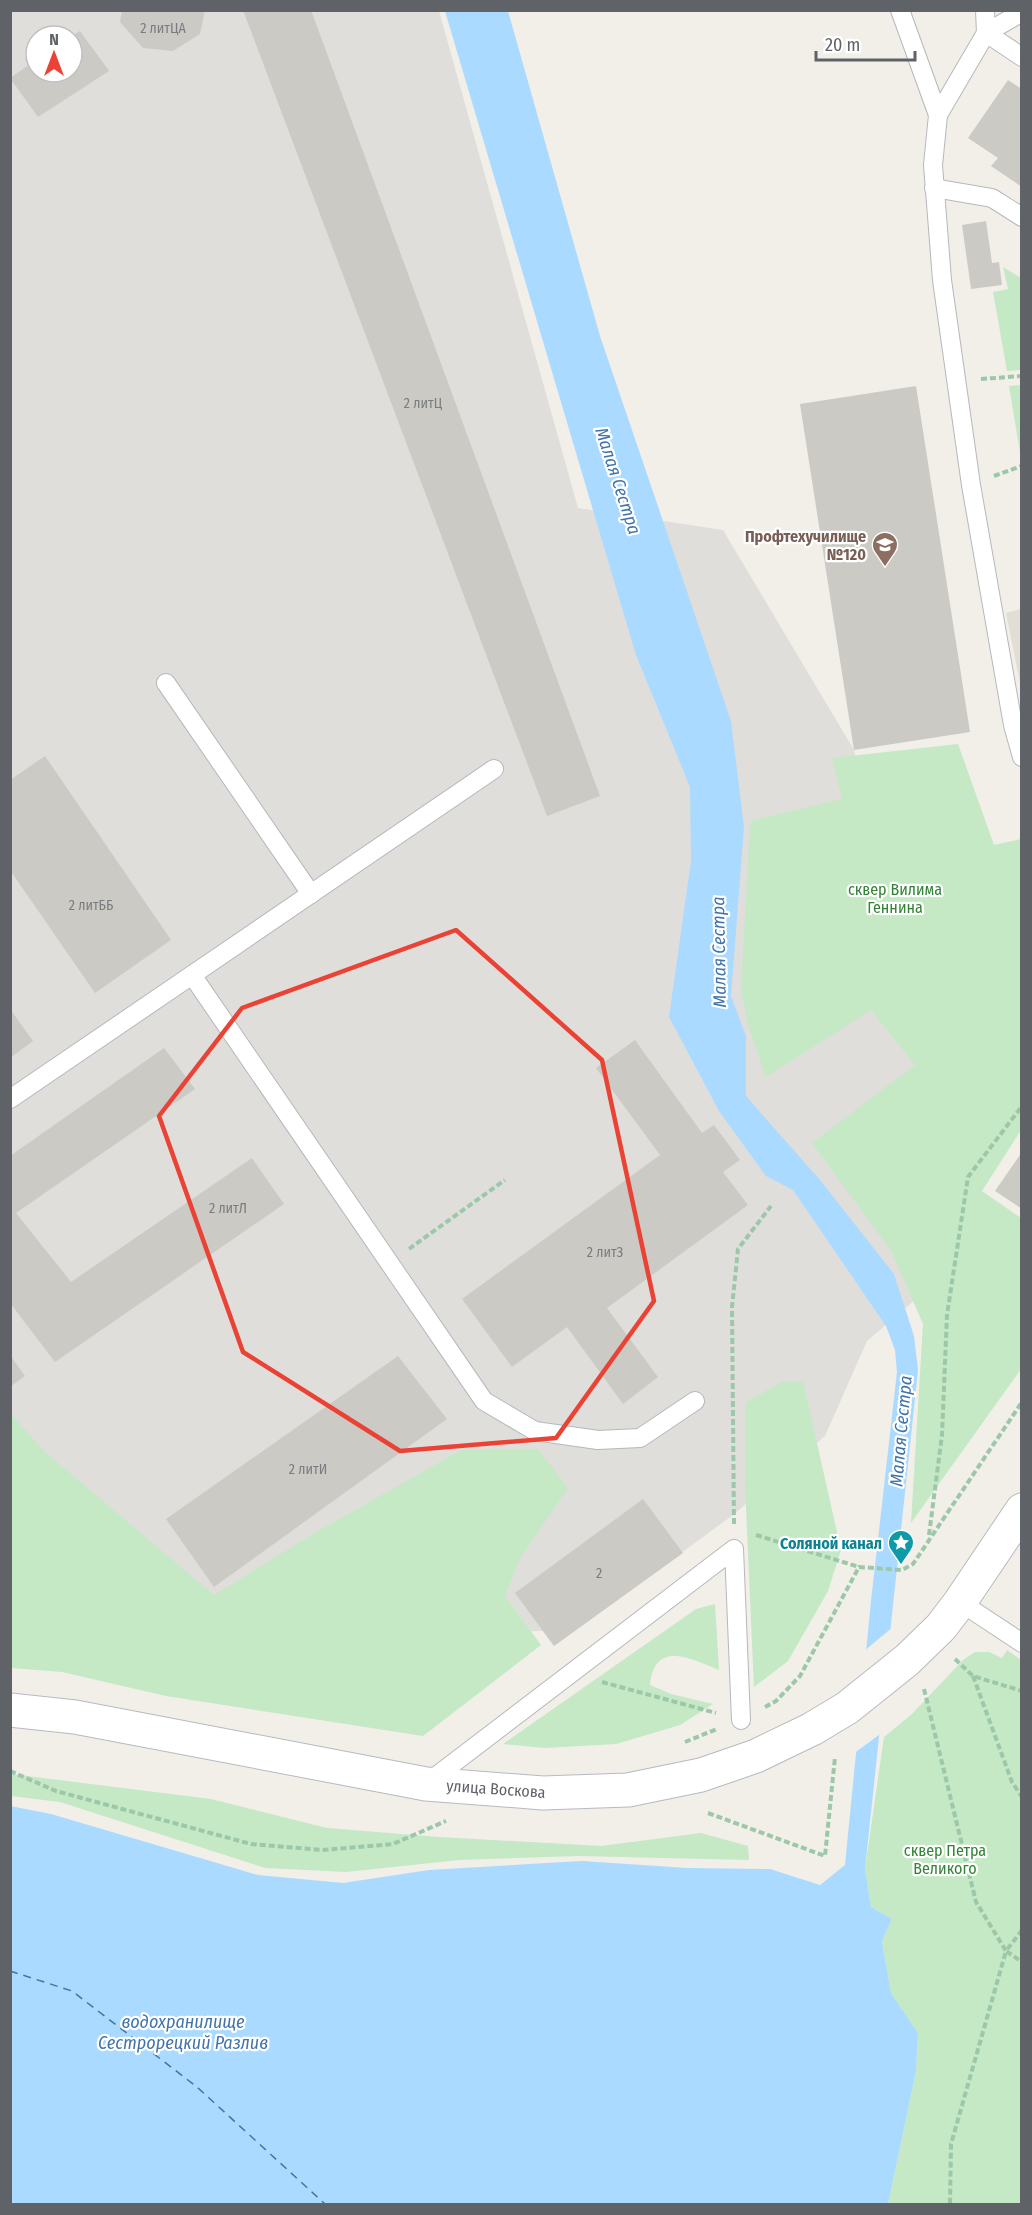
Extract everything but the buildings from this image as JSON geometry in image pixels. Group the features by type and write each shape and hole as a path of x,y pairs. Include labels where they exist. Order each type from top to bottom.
{"main road":[{"name":"улица Воскова","path":"10,1710 75,1717 426,1784 543,1793 628,1790 701,1775 756,1756 812,1729 846,1708 907,1660 950,1615 1022,1510"}],"lane":[{"path":"900,10 938,114"},
{"path":"985,10 986,33"},
{"path":"1019,10 1017,15 986,33 938,114 933,165 942,280 971,485 1013,725 1022,757"},
{"path":"986,33 1022,57"},
{"path":"934,188 992,198 1022,217"},
{"path":"166,683 311,894"},
{"path":"10,1099 494,769"},
{"path":"192,975 484,1401 535,1431 598,1440 639,1438 695,1401"},
{"path":"426,1784 734,1549 741,1720"},
{"path":"950,1615 1022,1643"}],"path":[{"path":"956,381 1022,376"},
{"path":"929,1538 942,1435 947,1315 968,1177 1022,1106"},
{"path":"389,1263 506,1180"},
{"path":"734,1528 733,1295 738,1249 771,1206"},
{"path":"873,1567 902,1570 913,1564 1022,1402"},
{"path":"746,1532 859,1567"},
{"path":"955,1659 973,1676 1012,1782 1022,1797"},
{"path":"571,1673 741,1720"},
{"path":"973,1676 1022,1690"},
{"path":"924,1689 976,1902 1006,1951 1022,1962"},
{"path":"708,1813 825,1856 835,1757"},
{"path":"10,1771 56,1791 251,1844 322,1850 393,1844 446,1821"},
{"path":"950,2205 951,2144 1006,1951 1022,1930"}],"highlighted area":[{"path":"456,930 602,1060 654,1301 556,1438 400,1451 243,1352 159,1116 242,1008"}],"shaded area":[{"path":"11,11 439,11 578,508 723,530 854,750 874,871 914,999 930,1287 867,1341 825,1436 733,1515 554,1646 543,1631 396,1633 11,1577"},
{"path":"1022,609 1021,688 1006,613"}],"green space":[{"path":"1003,267 1021,278 1021,370 1007,371 993,292 1008,289"},
{"path":"1021,385 1022,458 1009,386"},
{"name":"сквер Вилима Геннина","path":"958,744 994,845 1021,839 1021,1130 982,1191 1021,1218 1021,1369 911,1523 923,1324 892,1252 812,1143 915,1065 871,1010 766,1077 748,1025 741,990 749,841 751,821 842,799 832,758"},
{"path":"783,1381 803,1381 841,1550 828,1591 788,1661 754,1687 745,1486 745,1403"},
{"path":"10,1413 45,1452 214,1595 313,1534 463,1449 538,1449 568,1488 519,1560 505,1596 541,1645 423,1736 166,1696 62,1672 11,1668"},
{"path":"715,1604 719,1670 686,1658 667,1657 659,1662 653,1671 650,1685 671,1694 713,1704 680,1725 616,1744 545,1748 503,1744 696,1609"},
{"name":"сквер Петра Великого","path":"1007,1650 1021,1660 1021,2204 888,2204 916,2071 918,2033 891,1993 882,1941 892,1919 871,1907 865,1869 884,1737 912,1714 963,1660 975,1652 989,1652 1002,1658"},
{"path":"11,1774 211,1799 327,1828 601,1846 701,1833 748,1846 749,1860 579,1856 459,1860 346,1872 265,1868 60,1802 11,1796"}],"water":[{"name":"водохранилище Сестрорецкий Разлив","path":"445,11 508,11 600,336 731,721 744,827 731,996 746,1036 746,1096 820,1180 894,1274 914,1336 918,1370 865,1869 871,1907 892,1919 882,1941 891,1993 918,2033 916,2071 888,2204 11,2204 10,1806 51,1814 258,1875 343,1883 429,1870 582,1861 687,1868 770,1869 820,1885 845,1865 871,1601 897,1372 895,1350 886,1326 793,1190 766,1176 719,1111 669,1017 691,861 690,787 636,655"}],"pier":[{"path":"894,1626 883,1732 853,1754 863,1652"}],"ferry route":[{"path":"10,1971 72,1991 197,2087 325,2204"}],"place":[{"name":"Профтехучилище №120","path":"885,568"},
{"name":"Соляной канал","path":"901,1566"}],"water label":[{"name":"Малая Сестра","path":"618,481"},
{"name":"Малая Сестра","path":"719,952"},
{"name":"Малая Сестра","path":"901,1431"}]}
